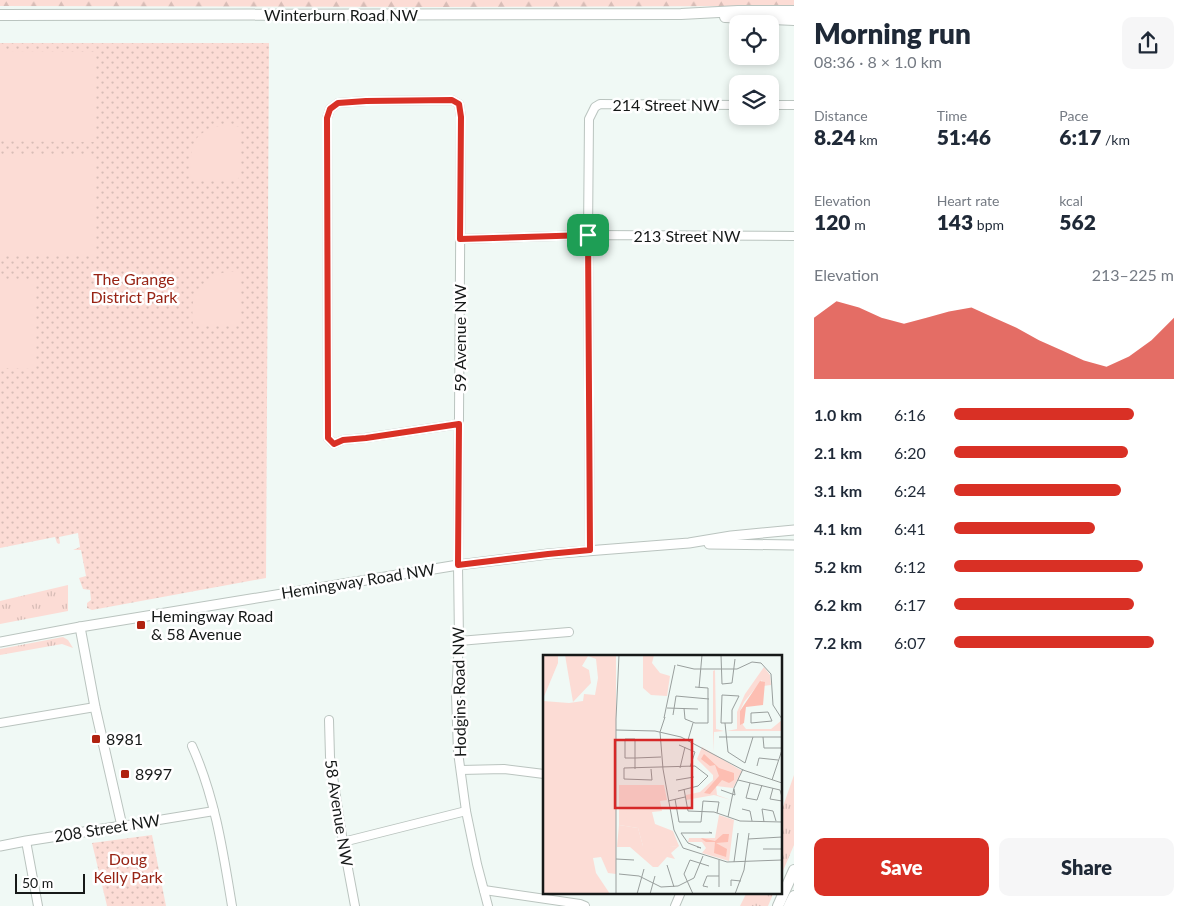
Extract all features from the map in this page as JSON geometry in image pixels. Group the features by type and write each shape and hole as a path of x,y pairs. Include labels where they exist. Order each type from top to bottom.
{"main road":[{"name":"Winterburn Road NW","path":"0,15 681,14 794,11"},
{"name":"Winterburn Road NW","path":"681,14 794,20"},
{"path":"778,906 794,870"},
{"path":"789,906 794,896"}],"street":[{"name":"59 Avenue NW","path":"458,565 459,424 460,239 459,104 452,100 338,103 330,109 327,118 328,438 334,444 343,440 459,424"},
{"name":"214 Street NW","path":"588,235 589,119 595,107 600,104 729,105"},
{"path":"779,105 794,105"},
{"path":"588,235 590,550"},
{"name":"213 Street NW","path":"460,239 588,235 794,236"},
{"name":"Hemingway Road NW","path":"689,543 731,536 794,530"},
{"name":"Hemingway Road NW","path":"0,642 80,627 458,565 548,554 689,543 794,545"},
{"name":"Hodgins Road NW","path":"458,565 459,641 456,695 458,752 466,811 488,906"},
{"path":"80,627 95,707 122,826"},
{"path":"459,641 569,632"},
{"path":"0,723 95,707"},
{"name":"58 Avenue NW","path":"328,720 330,757 355,906"},
{"path":"192,746 202,768 218,826 232,906"},
{"path":"461,770 504,769 543,774"},
{"name":"208 Street NW","path":"0,846 214,811"},
{"path":"343,842 466,811"},
{"path":"26,841 38,906"},
{"path":"484,890 585,906"},
{"path":"675,906 680,894"}],"green space":[{"path":"0,0 794,0 794,6 0,6"},
{"name":"The Grange District Park","path":"0,43 269,43 266,578 92,610 87,608 87,603 91,600 90,590 83,589 79,578 86,576 81,550 73,550 80,547 78,533 59,537 59,544 55,537 0,548"},
{"path":"0,51 96,52 95,142 0,141"},
{"path":"224,125 241,127 241,175 237,180 191,180 192,151 197,138 212,128"},
{"path":"0,156 94,156 94,254 0,254"},
{"path":"241,271 241,320 235,326 193,326 193,301 204,283 218,274"},
{"path":"0,280 35,280 35,369 0,368"},
{"path":"68,585 68,611 0,624 0,601"},
{"path":"63,637 68,640 73,648 62,644 0,655 0,649"},
{"path":"794,775 794,845 782,873 782,809"},
{"name":"Doug Kelly Park","path":"152,835 166,906 107,906 92,843"},
{"path":"746,894 773,894 768,906 740,906"}],"place":[{"name":"Hemingway Road & 58 Avenue","path":"141,625"},
{"name":"8981","path":"96,739"},
{"name":"8997","path":"125,774"}],"route":[{"path":"452,100 459,104 461,117 460,239 588,235 590,550 458,565 459,424 343,440 334,444 328,438 327,118 330,109 338,103 452,100"}]}
